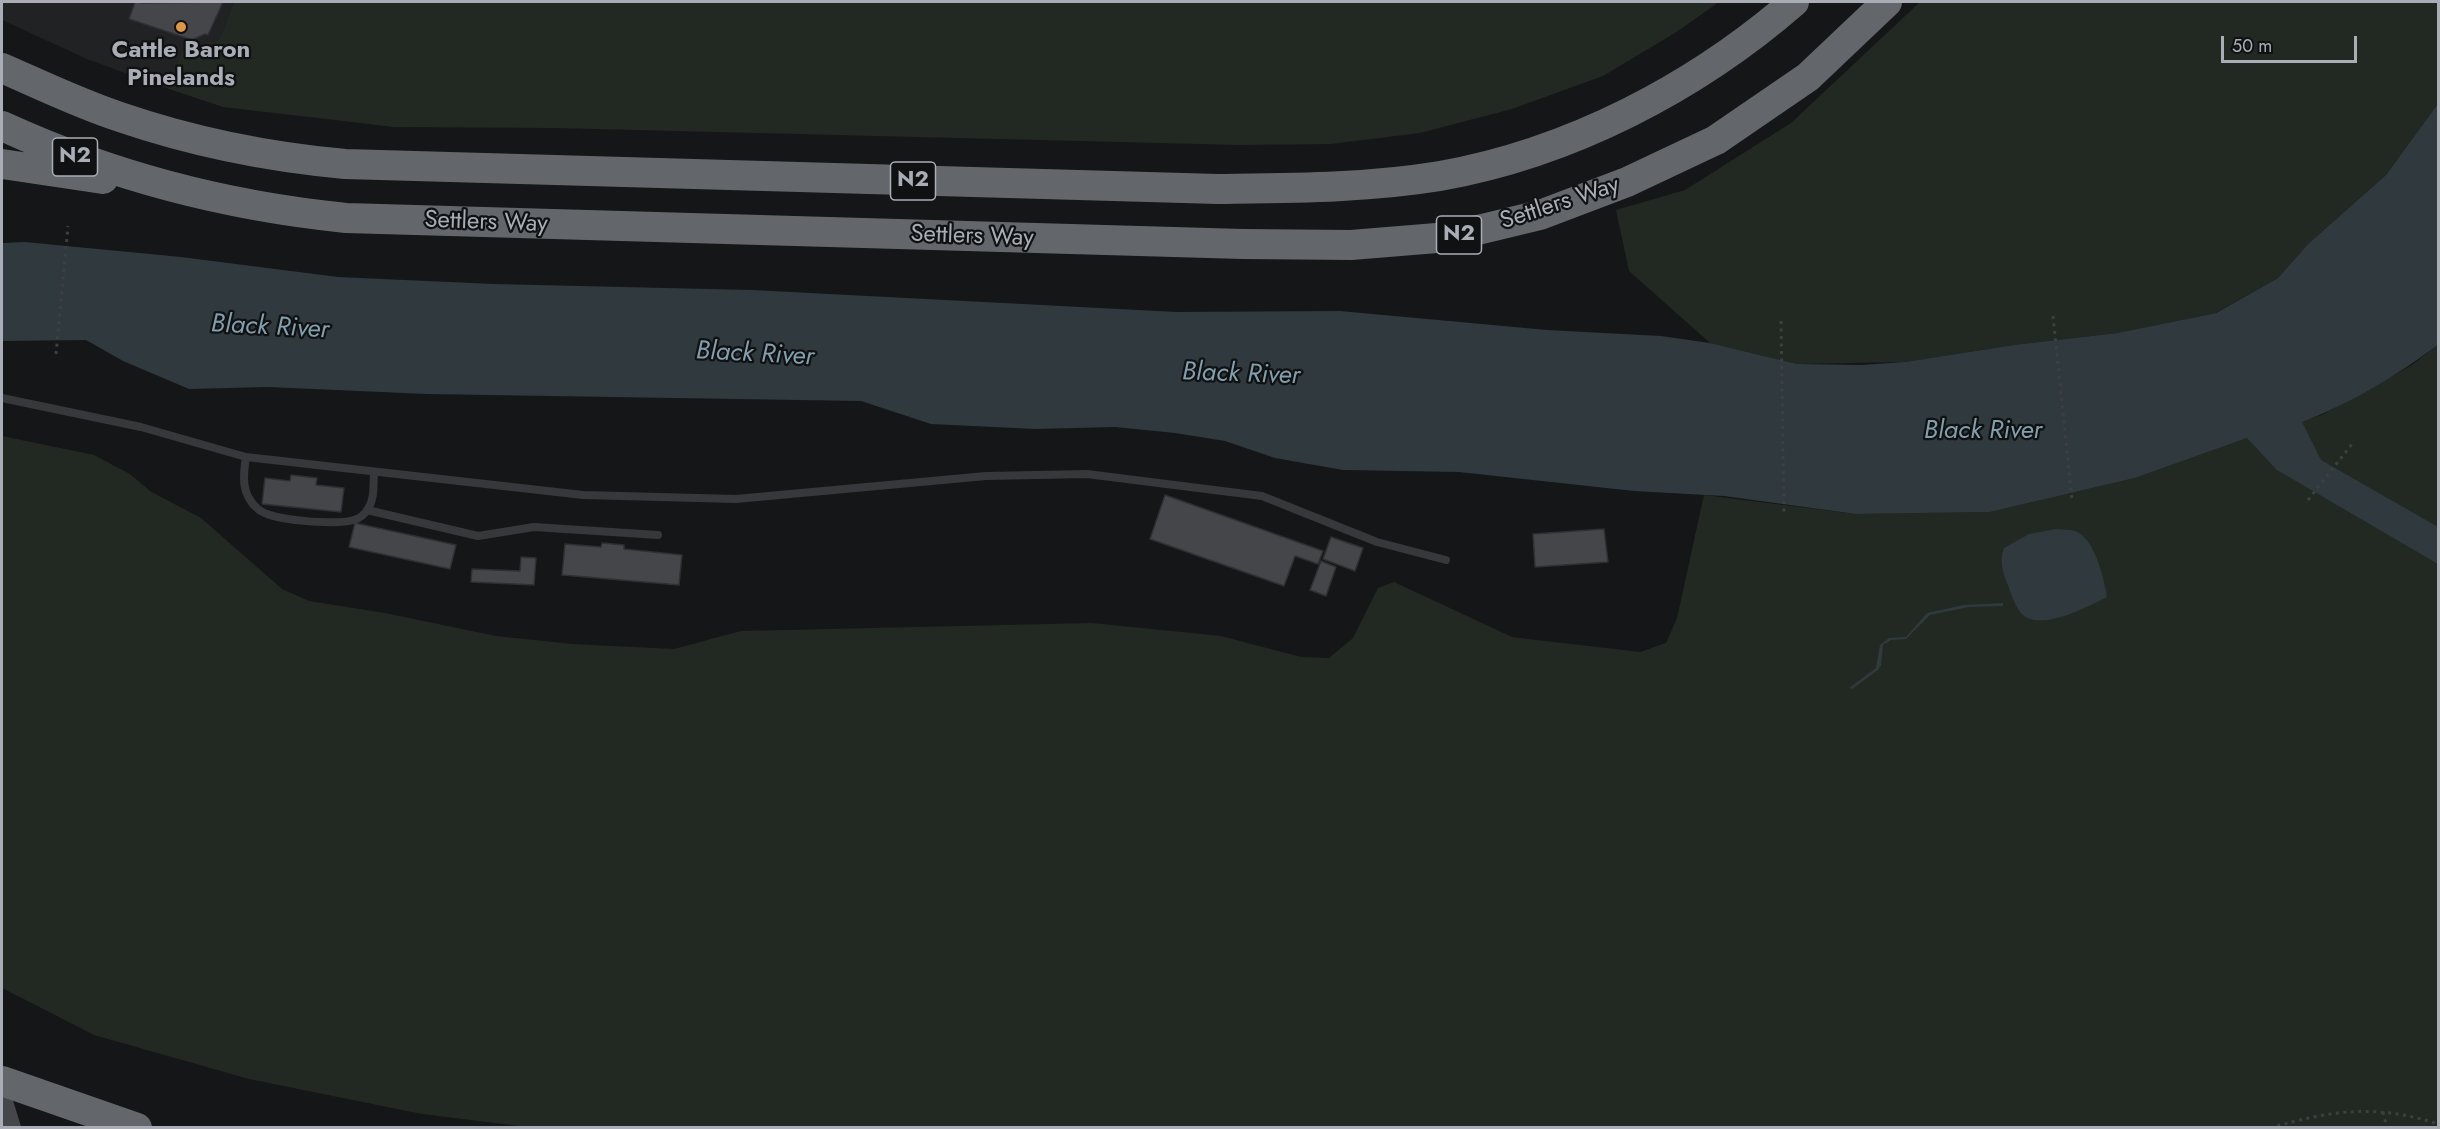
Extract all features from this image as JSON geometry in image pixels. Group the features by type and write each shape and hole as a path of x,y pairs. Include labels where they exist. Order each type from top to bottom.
{"highway":[{"name":"N2","path":"2,68 88,106 161,130 245,150 345,164 1218,189 1329,187 1439,176 1516,158 1602,125 1682,83 1739,45 1794,2"},
{"name":"Settlers Way","path":"2,126 82,160 151,182 245,204 312,214 378,220 1351,245 1449,237 1540,215 1627,183 1716,140 1808,77 1887,2"},
{"path":"2,164 77,177 151,182"},
{"path":"2,1081 137,1128"}],"main road":[{"path":"2,1102 10,1128"}],"lane":[{"path":"2,398 141,427 246,457 583,495 736,499 986,476 1088,474 1262,496 1377,542 1446,560"},
{"path":"246,457 243,482 248,495 257,509 269,516 340,522 357,519 368,510 373,496 374,473"},
{"path":"368,510 478,536 534,527 658,535"}],"path":[{"path":"57,354 68,226"},
{"path":"2053,316 2072,500"},
{"path":"1781,321 1784,515"},
{"path":"2308,500 2352,444"},
{"path":"2270,1128 2330,1113 2361,1110 2383,1112 2439,1124"},
{"path":"2383,1112 2387,1128"}],"shaded area":[{"path":"2,2 234,2 219,40 184,47 166,88 87,59 2,20"},
{"path":"234,2 1719,2 1675,33 1603,76 1512,109 1420,133 1331,144 1240,145 555,128 394,127 223,107 166,88 184,47 219,40"},
{"path":"1920,2 2438,2 2438,105 2386,175 2308,244 2278,278 2215,313 2117,333 2014,345 1905,362 1797,364 1710,343 1629,271 1616,210 1685,190 1791,123"},
{"path":"2438,345 2438,1127 535,1128 422,1114 249,1079 94,1035 2,988 2,436 94,455 130,474 150,491 201,518 282,589 309,601 385,613 496,636 572,644 674,649 741,631 1092,623 1221,636 1301,657 1329,658 1353,638 1378,588 1394,582 1512,637 1640,652 1666,643 1677,618 1704,495 1856,514 1990,512 2135,478 2247,438 2322,415 2412,365"}],"water":[{"name":"Black River","path":"2438,104 2438,345 2373,388 2338,407 2302,422 2321,460 2438,527 2438,564 2277,470 2247,438 2135,478 1990,512 1856,514 1724,496 1634,491 1459,472 1343,470 1275,458 1225,441 1115,427 1035,429 931,424 861,401 426,394 268,387 189,389 123,361 86,340 2,341 2,243 25,242 181,257 338,277 494,284 752,290 1177,312 1340,311 1547,330 1661,336 1710,343 1797,364 1862,365 1905,362 2014,345 2117,333 2216,313 2278,278 2308,244 2386,175"},
{"path":"2056,529 2075,531 2088,542 2104,580 2107,597 2063,616 2039,620 2029,618 2017,607 2005,577 2002,568 2004,548 2029,534"},
{"path":"2003,603 2003,606 1969,607 1930,615 1906,639 1891,640 1883,645 1881,665 1878,670 1852,689 1849,688 1876,668 1880,645 1889,638 1906,637 1927,613 1964,605"}],"building":[{"name":"Cattle Baron Pinelands","path":"135,2 223,2 208,35 205,34 192,40 129,19"},
{"path":"291,475 317,478 316,485 344,488 341,512 262,504 265,478 290,481"},
{"path":"1165,495 1323,551 1318,564 1295,556 1284,586 1150,539"},
{"path":"355,523 456,545 450,569 349,547"},
{"path":"1604,529 1608,562 1535,567 1533,534"},
{"path":"1331,537 1363,548 1355,571 1323,559"},
{"path":"602,543 624,545 624,549 682,555 679,585 562,575 565,544 601,547"},
{"path":"521,557 536,558 534,585 471,582 472,569 520,571"},
{"path":"1321,561 1336,567 1326,596 1310,590"}],"place":[{"name":"Cattle Baron Pinelands","path":"181,27"}]}
